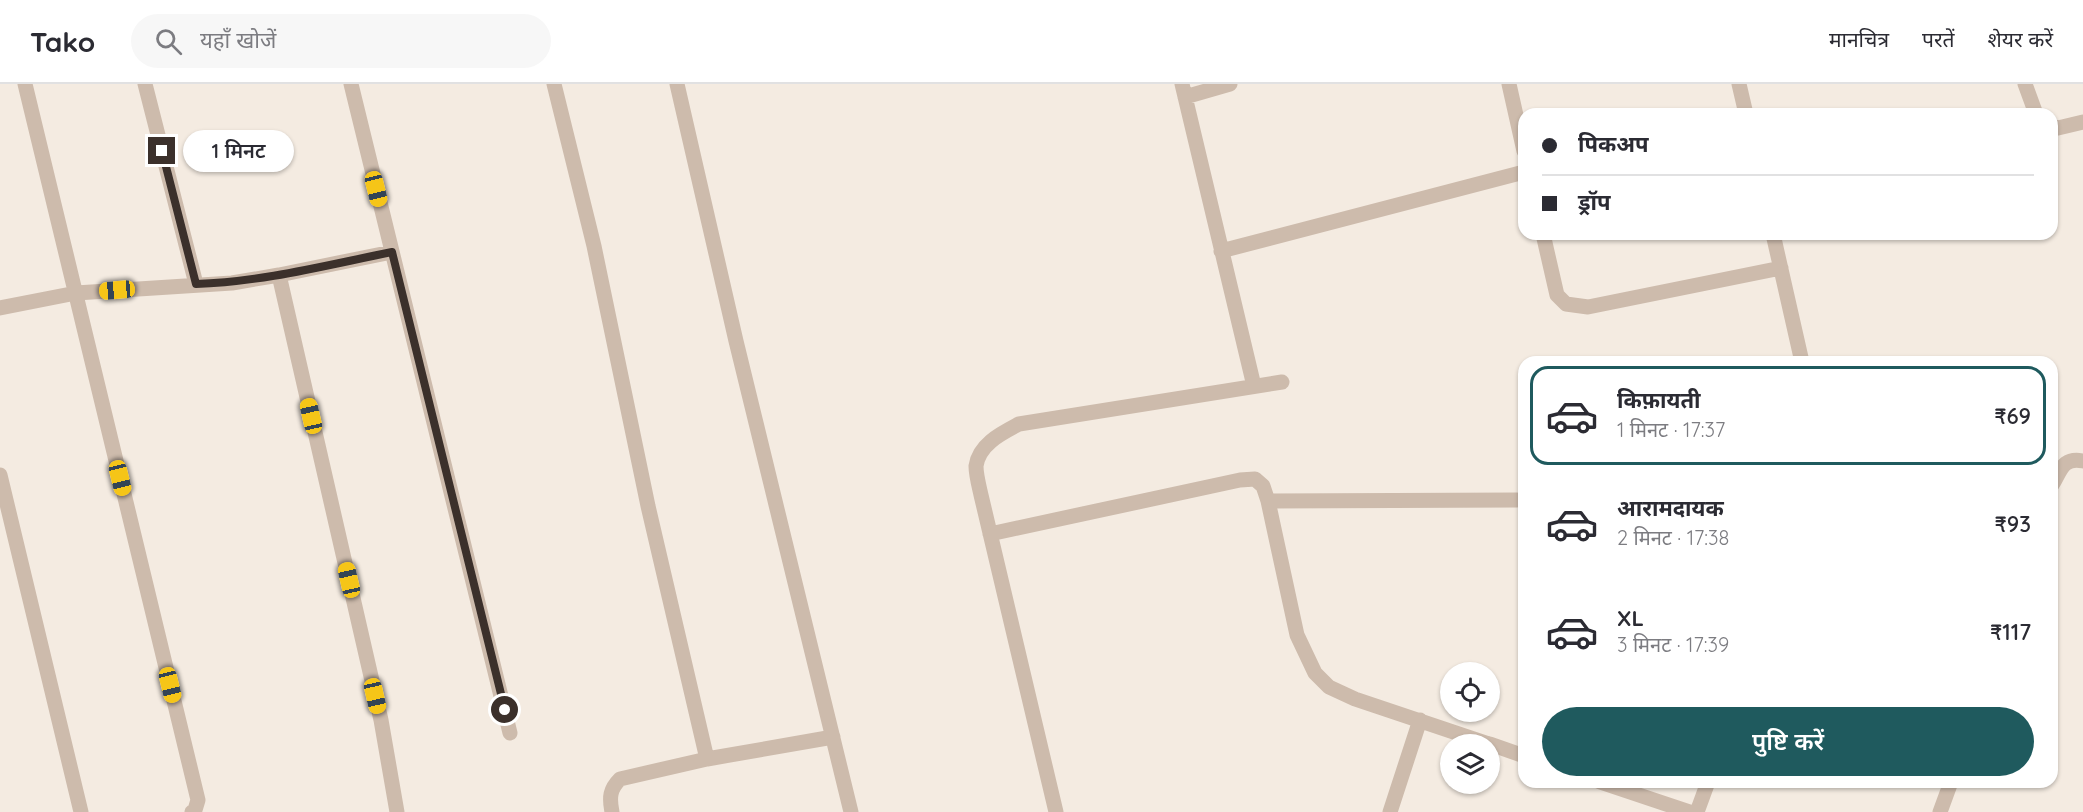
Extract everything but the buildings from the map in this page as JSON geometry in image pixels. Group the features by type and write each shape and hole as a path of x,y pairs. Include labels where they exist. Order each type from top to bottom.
{"street":[{"path":"25,84 198,800 192,812"},
{"path":"144,84 196,284"},
{"path":"351,84 510,733"},
{"path":"554,84 594,246 648,506 707,759"},
{"path":"677,84 736,341 851,812"},
{"path":"1230,84 1183,90 1254,386"},
{"path":"1509,84 1518,124"},
{"path":"1739,84 1745,108"},
{"path":"2025,84 2034,108"},
{"path":"2058,128 2083,122"},
{"path":"1221,251 1518,174"},
{"path":"1544,240 1557,295 1566,304 1588,307 1781,268"},
{"path":"1774,240 1801,356"},
{"path":"0,308 76,293 232,283 279,276 392,252"},
{"path":"279,276 381,720 398,812"},
{"path":"1056,812 976,467 981,451 999,435 1019,424 1282,382"},
{"path":"2058,472 2061,466 2067,462 2083,461"},
{"path":"0,475 81,812"},
{"path":"990,534 1240,480 1255,479 1263,486 1268,501 1297,635 1315,673 1329,687 1355,699 1460,734"},
{"path":"1268,501 1517,500"},
{"path":"1390,812 1420,720"},
{"path":"612,812 609,801 612,787 620,779 707,759 833,737"},
{"path":"1500,748 1518,754"},
{"path":"1618,788 1690,812"},
{"path":"1697,812 1706,788"},
{"path":"1940,812 1949,788"}],"route":[{"path":"162,151 196,284 232,283 279,276 392,252 505,710"}]}
